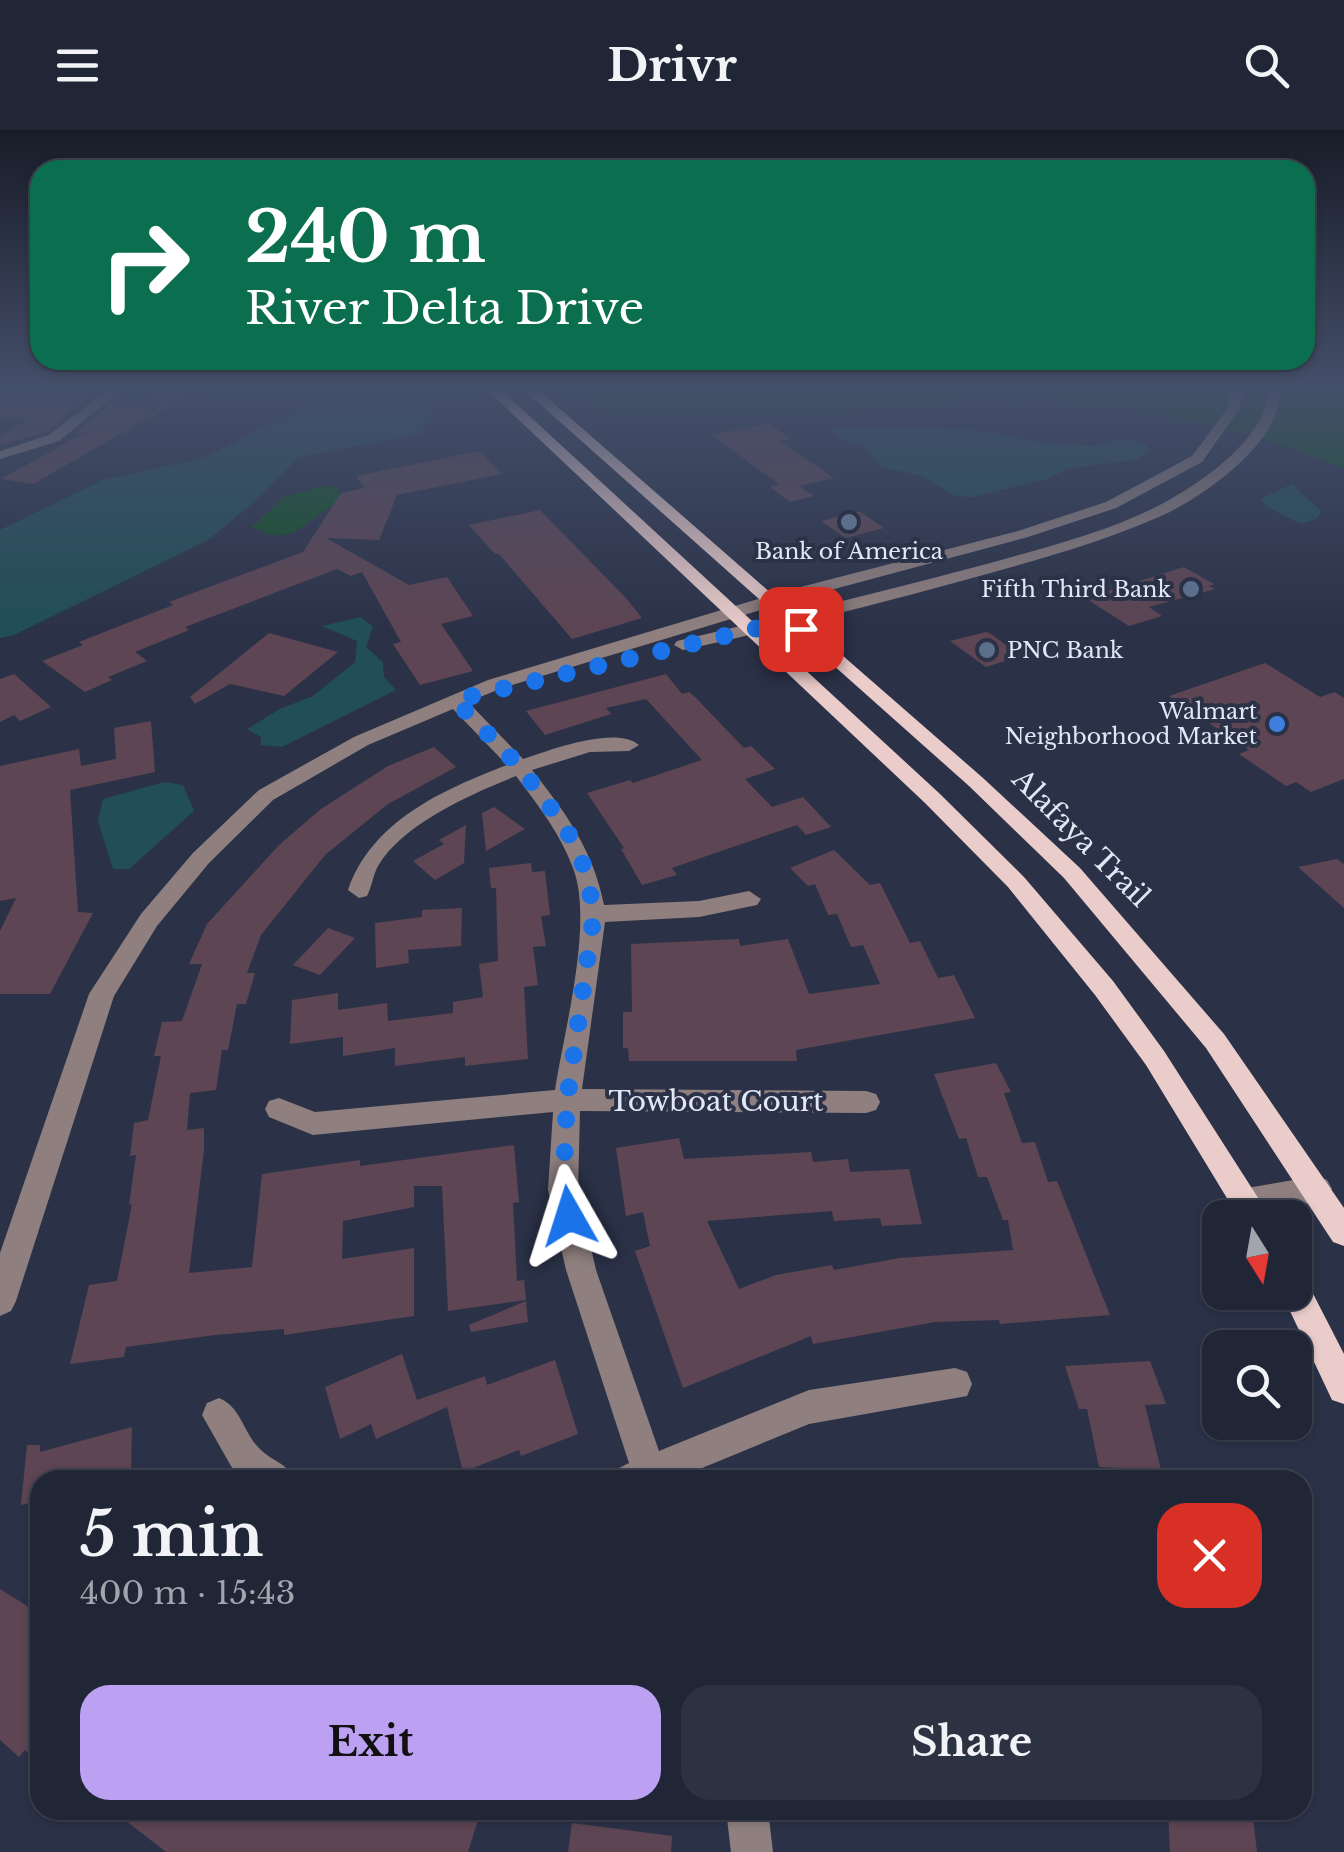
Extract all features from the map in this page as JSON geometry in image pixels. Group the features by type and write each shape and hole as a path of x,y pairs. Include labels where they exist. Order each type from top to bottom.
{"main road":[{"path":"577,468 958,823 1058,931 1155,1058 1245,1200"},
{"name":"Alafaya Trail","path":"619,468 976,782 1084,886 1215,1041 1344,1233"},
{"path":"1305,1310 1344,1388"}],"street":[{"path":"0,1300 102,994 149,920 201,858 266,795 362,741 455,700 770,601 1039,529 1111,505 1179,468"},
{"path":"455,700 792,620 1044,553 1158,512 1225,468"},
{"path":"455,700 519,766 566,828 586,871 594,914 567,1100 563,1190 581,1270 642,1470"},
{"path":"359,890 366,864 405,827 443,800 519,766 594,745 628,745"},
{"path":"594,914 699,909 748,899"},
{"name":"Towboat Court","path":"278,1109 313,1124 567,1100 866,1102"},
{"path":"1284,1200 1318,1190"},
{"path":"661,1470 808,1408 956,1384"},
{"path":"218,1415 247,1461 261,1470"},
{"path":"748,1820 752,1852"}],"green space":[{"path":"327,485 338,488 340,500 293,533 275,536 252,527 284,497"}],"shaded area":[{"path":"156,468 288,468 208,540 14,635 0,638 0,530 103,480"},
{"path":"888,468 1068,468 1047,479 973,497 955,496 922,476"},
{"path":"1292,484 1321,511 1318,518 1301,524 1260,499"},
{"path":"361,617 373,627 366,647 383,662 384,677 396,690 282,747 261,745 261,737 247,729 280,709 313,696 355,662 357,641 322,626"},
{"path":"164,782 183,785 194,811 129,869 113,869 98,821 103,799"}],"building":[{"path":"20,468 60,468 33,484 1,479"},
{"path":"394,468 497,468 502,474 397,495 379,540 326,538 409,585 447,577 473,616 441,624 473,671 420,685 393,644 401,642 362,572 351,576 337,569 185,627 189,630 135,652 147,661 108,677 112,680 85,692 42,661 173,605 169,602 303,552 341,493 364,488 356,476"},
{"path":"757,468 820,468 834,478 799,486 814,496 790,502 770,487 779,484"},
{"path":"540,510 642,618 572,639 469,525"},
{"name":"Bank of America","path":"859,511 884,528 846,538 821,521"},
{"path":"1184,567 1214,584 1209,586 1215,589 1149,607 1162,616 1129,626 1085,598"},
{"name":"PNC Bank","path":"986,632 1021,656 986,667 950,641"},
{"path":"269,633 338,652 284,696 230,684 195,704 190,697"},
{"name":"Walmart Neighborhood Market","path":"1265,663 1320,697 1335,692 1344,698 1344,779 1311,792 1296,782 1286,786 1239,754 1249,750 1169,696"},
{"path":"14,674 51,707 20,721 14,715 0,722 0,679"},
{"path":"666,674 682,694 689,692 744,748 751,746 775,769 745,779 772,807 803,797 831,827 806,835 797,825 672,868 677,875 642,885 621,849 624,848 587,793 630,780 633,783 702,760 646,699 606,708 611,714 545,735 526,711"},
{"path":"151,721 155,772 70,790 78,912 93,913 50,994 0,994 0,931 16,898 0,901 0,766 79,749 81,766 116,759 114,728"},
{"path":"434,747 456,767 388,804 325,855 261,935 247,973 255,973 246,1004 237,1004 228,1050 222,1050 216,1090 190,1093 187,1130 204,1128 204,1150 189,1273 252,1267 262,1174 360,1160 360,1166 514,1145 519,1202 513,1203 517,1281 524,1280 526,1300 448,1311 442,1186 414,1186 414,1207 343,1221 342,1259 414,1248 414,1316 284,1335 284,1329 126,1347 124,1357 70,1364 89,1285 117,1281 132,1204 129,1205 136,1155 130,1156 134,1123 148,1120 161,1056 154,1056 162,1022 182,1021 202,964 189,964 207,924 279,845 321,809 388,766"},
{"path":"494,807 525,829 486,851 482,813"},
{"path":"466,825 464,863 435,880 413,861 444,844 439,840"},
{"path":"834,850 870,885 880,883 910,943 920,941 938,978 954,975 975,1018 796,1050 797,1061 629,1061 628,1048 623,1048 623,1012 632,1012 631,944 739,939 740,946 788,939 809,994 880,984 863,945 851,947 837,914 828,915 815,884 808,886 790,868"},
{"path":"1337,859 1344,864 1344,908 1298,867"},
{"path":"531,863 532,872 545,871 550,915 541,916 546,946 533,947 538,985 524,987 528,1059 465,1066 465,1057 395,1066 395,1048 343,1056 343,1037 290,1044 292,1000 338,993 338,1010 387,1003 388,1021 453,1013 453,1002 483,997 479,964 498,961 496,888 491,888 489,868"},
{"path":"462,908 461,946 408,950 409,963 376,968 375,923 422,917 422,910"},
{"path":"328,928 355,938 320,975 293,965"},
{"path":"996,1063 1011,1092 1004,1093 1022,1143 1035,1142 1048,1182 1057,1181 1110,1315 1000,1324 999,1320 935,1322 813,1344 811,1336 683,1388 635,1251 650,1246 643,1212 626,1216 616,1148 679,1138 684,1159 811,1152 813,1162 848,1159 850,1172 909,1169 922,1224 882,1226 880,1218 834,1221 832,1211 707,1221 739,1289 776,1275 832,1265 834,1270 900,1258 1013,1250 1008,1220 1003,1220 987,1177 978,1177 966,1138 959,1139 934,1074"},
{"path":"526,1301 528,1322 471,1332 469,1325"},
{"path":"402,1354 417,1400 485,1376 487,1385 555,1360 578,1434 521,1456 519,1450 463,1470 447,1407 376,1439 371,1424 340,1439 325,1387"},
{"path":"1150,1361 1166,1404 1145,1405 1161,1470 1099,1467 1087,1409 1079,1409 1065,1366"},
{"path":"132,1427 131,1470 30,1470 30,1503 21,1505 27,1445 40,1445 40,1452"},
{"path":"0,1589 30,1608 30,1754 25,1750 19,1757 0,1740"},
{"path":"125,1820 478,1820 468,1852 166,1852"},
{"path":"1168,1820 1253,1820 1257,1852 1170,1852"},
{"path":"572,1823 672,1836 671,1852 568,1852"}],"place":[{"name":"Bank of America","path":"849,522"},
{"name":"Fifth Third Bank","path":"1191,589"},
{"name":"PNC Bank","path":"987,650"},
{"name":"Walmart Neighborhood Market","path":"1277,724"}],"route":[{"path":"569,1216 563,1190 567,1100 594,914 586,871 566,828 519,766 455,700 792,620 801,629"}]}
